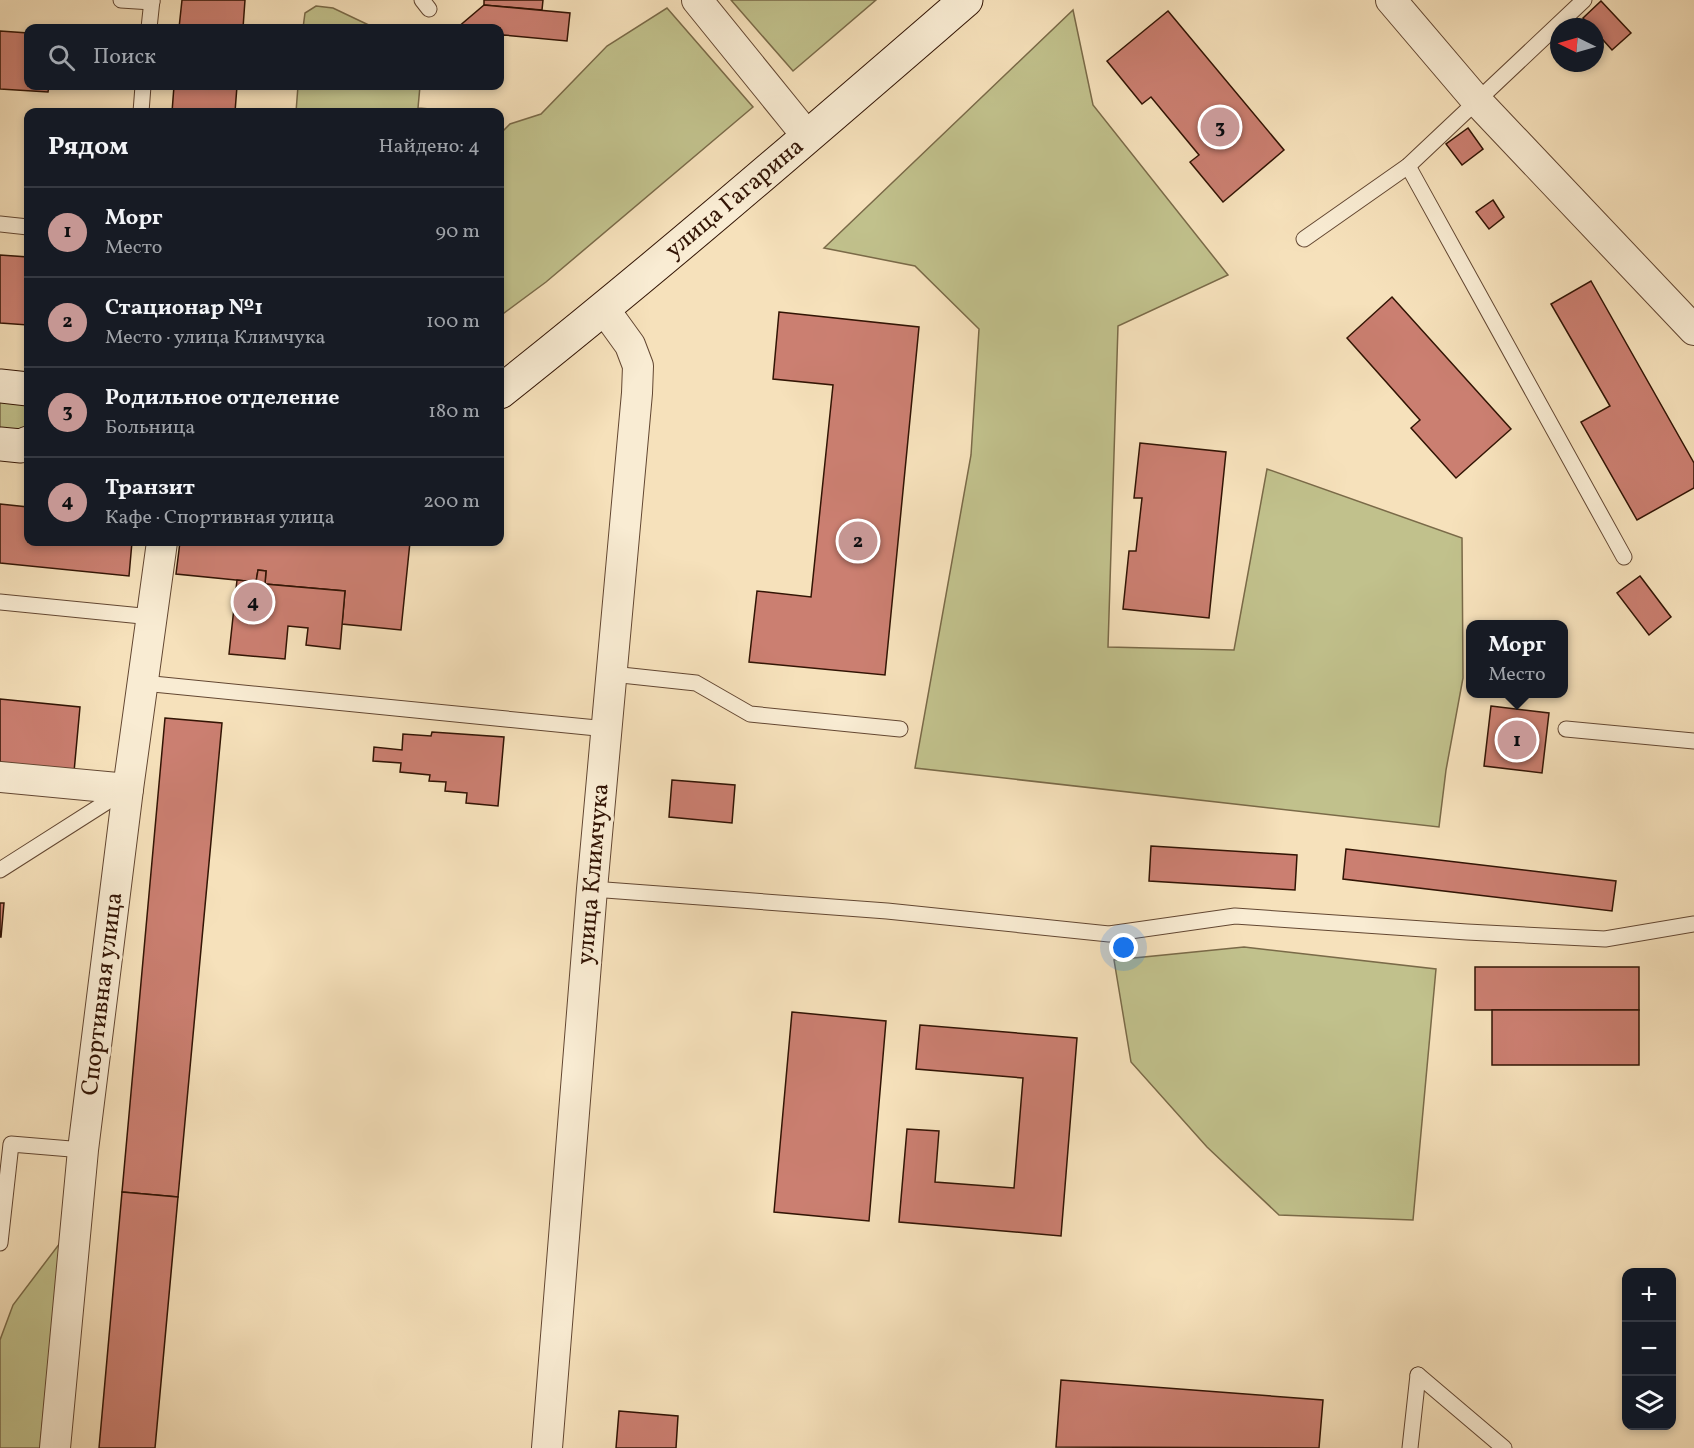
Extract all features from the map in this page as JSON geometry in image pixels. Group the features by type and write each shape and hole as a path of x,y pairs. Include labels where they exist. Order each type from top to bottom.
{"main road":[{"name":"улица Гагарина","path":"504,389 604,309 966,0"},
{"path":"0,386 24,389"},
{"path":"0,444 24,445"}],"street":[{"path":"697,0 808,137"},
{"path":"1391,0 1477,101 1694,330"},
{"name":"улица Климчука","path":"547,1448 592,889 631,473 638,366 630,345 604,309"},
{"name":"Спортивная улица","path":"54,1448 83,1150 128,789 161,546"},
{"path":"0,777 128,789"}],"lane":[{"path":"121,0 152,1 149,24"},
{"path":"1304,239 1408,166 1584,0"},
{"path":"141,108 143,90"},
{"path":"1408,166 1624,557"},
{"path":"0,224 24,227"},
{"path":"0,602 152,617"},
{"path":"612,674 696,683 750,714 900,729"},
{"path":"143,683 607,729"},
{"path":"1566,729 1694,741"},
{"path":"0,870 128,789"},
{"path":"592,889 887,911 1109,934 1235,916 1605,939 1694,924"},
{"path":"0,1243 11,1144 83,1150"},
{"path":"1410,1448 1418,1375 1504,1448"}],"green space":[{"path":"731,0 876,0 793,71"},
{"path":"316,6 333,8 367,24 304,24 305,13"},
{"path":"667,8 753,107 546,282 504,313 504,130 510,124 541,114 607,46"},
{"path":"1073,10 1093,105 1228,275 1118,326 1108,647 1234,650 1267,469 1462,538 1463,678 1446,770 1439,827 915,768 971,455 979,329 915,266 824,248"},
{"path":"298,90 420,90 418,108 296,108"},
{"path":"0,402 24,405 24,432 0,429"},
{"path":"1244,947 1436,969 1413,1220 1279,1215 1207,1147 1131,1062 1114,960"},
{"path":"60,1243 40,1448 0,1448 0,1340 13,1305"}],"building":[{"path":"182,0 245,0 243,24 179,24"},
{"path":"484,0 543,0 542,10 484,5"},
{"path":"1601,1 1631,33 1612,50 1604,41 1604,18 1583,18"},
{"path":"484,5 570,13 567,41 504,35 504,24 462,24"},
{"path":"1168,11 1284,150 1223,202 1190,162 1199,155 1151,97 1142,104 1107,61"},
{"path":"0,31 24,33 24,90 48,90 48,92 0,89"},
{"path":"174,90 237,90 235,108 172,108"},
{"path":"1468,128 1483,149 1462,165 1446,144"},
{"path":"1493,200 1504,217 1489,229 1476,212"},
{"path":"0,255 24,257 24,325 0,323"},
{"path":"1591,281 1694,463 1694,488 1637,520 1581,422 1610,406 1551,304"},
{"path":"1392,297 1511,429 1456,478 1411,428 1420,420 1347,338"},
{"path":"779,312 919,327 885,675 749,662 757,591 811,597 833,385 773,379"},
{"path":"1140,443 1226,452 1209,618 1123,609 1129,551 1136,551 1142,498 1134,498"},
{"path":"0,504 24,507 24,546 132,546 129,576 0,563"},
{"path":"180,546 410,546 401,630 342,624 345,591 265,584 266,571 258,570 256,582 176,574"},
{"path":"258,570 266,571 265,584 345,591 340,649 306,645 308,628 288,626 285,659 229,654 237,580 256,582"},
{"path":"1640,576 1671,617 1649,635 1617,593"},
{"path":"0,699 80,707 74,772 0,765"},
{"path":"1491,706 1549,713 1542,773 1484,766"},
{"path":"165,718 222,723 178,1197 122,1192"},
{"path":"432,732 504,737 498,806 466,803 467,793 445,791 446,782 429,781 430,775 400,772 401,763 373,761 374,747 402,750 403,734 431,736"},
{"path":"672,780 735,785 732,823 669,817"},
{"path":"1151,846 1297,855 1295,890 1149,881"},
{"path":"1346,849 1616,881 1612,911 1343,879"},
{"path":"0,903 4,903 1,937 0,937"},
{"path":"1475,967 1639,967 1639,1010 1475,1010"},
{"path":"1492,1010 1639,1010 1639,1065 1492,1065"},
{"path":"792,1012 886,1021 869,1221 774,1212"},
{"path":"920,1025 1077,1038 1061,1236 899,1222 907,1129 939,1131 935,1182 1014,1188 1023,1078 916,1069"},
{"path":"122,1192 178,1197 155,1448 99,1448"},
{"path":"1061,1380 1323,1400 1319,1448 1056,1447"},
{"path":"619,1411 678,1416 676,1448 616,1448"}],"place":[{"name":"Родильное отделение","path":"1220,127"},
{"name":"Стационар №1","path":"858,541"},
{"name":"Транзит","path":"253,602"},
{"name":"Морг","path":"1517,740"}]}
